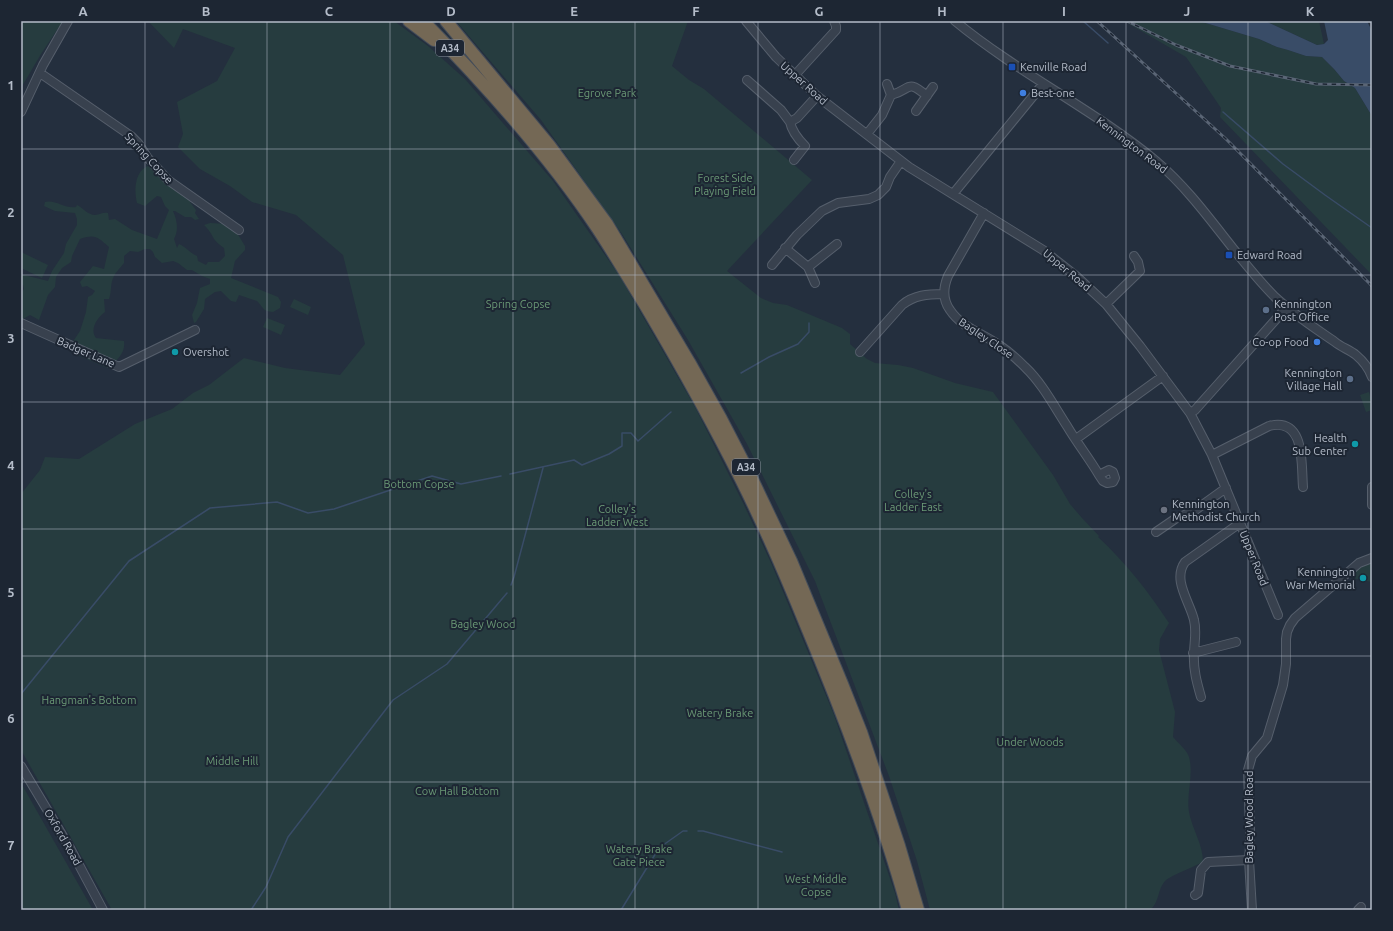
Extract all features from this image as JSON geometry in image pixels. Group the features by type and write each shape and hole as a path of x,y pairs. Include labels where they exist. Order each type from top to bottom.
{"highway":[{"path":"409,21 481,73"},
{"name":"A34","path":"423,21 481,73 548,145 607,224 690,362 751,477 791,561 861,732 899,846 918,910"},
{"name":"A34","path":"438,21 481,73 599,230 682,366 712,422 742,481 781,565 833,688 880,820 908,910"},
{"path":"446,21 481,73"}],"street":[{"name":"Upper Road","path":"746,21 776,57 817,96 901,161 1043,250 1076,276 1106,304 1163,376 1190,414 1212,455 1278,615"},
{"path":"795,75 836,30 834,21"},
{"name":"Kennington Road","path":"955,21 1043,84 1102,121 1155,160 1187,192 1275,296 1287,307 1340,346 1356,355 1372,377"},
{"path":"21,112 65,22"},
{"name":"Spring Copse","path":"40,73 131,136 138,143 147,157 168,180 239,230"},
{"path":"747,80 777,106 790,122 791,129 794,134 805,146 794,160"},
{"path":"868,134 882,115 891,95 887,84"},
{"path":"953,194 1043,84"},
{"path":"891,95 911,86 916,87 927,96"},
{"path":"916,111 933,87"},
{"path":"790,122 796,118 817,96"},
{"path":"772,266 785,248 822,211 832,205 845,201 869,199 878,195 886,188 890,177 901,161"},
{"path":"860,352 902,305 909,300 925,295 943,294 948,276 984,213"},
{"path":"808,267 837,244"},
{"path":"785,248 808,267 814,283"},
{"path":"1106,304 1140,271 1138,262 1134,256"},
{"name":"Bagley Close","path":"943,294 949,310 958,320 968,328 998,345 1027,368 1039,383 1099,475"},
{"path":"1190,414 1287,307"},
{"name":"Badger Lane","path":"21,323 119,367 195,330"},
{"path":"1076,439 1163,376"},
{"path":"1212,455 1269,426 1279,424 1286,426 1294,432 1298,440 1303,487"},
{"path":"1372,487 1372,505"},
{"path":"1156,532 1175,519 1194,511 1226,488"},
{"path":"1200,697 1194,672 1194,621 1180,583 1180,568 1184,562 1240,523"},
{"name":"Bagley Wood Road","path":"1252,910 1248,860 1250,830 1248,770 1252,756 1261,746 1269,733 1282,691 1285,677 1285,646 1287,632 1295,618 1350,570 1359,563 1372,558"},
{"path":"1194,654 1236,642"},
{"name":"Oxford Road","path":"21,766 70,848 103,910"},
{"path":"1195,895 1198,893 1200,870 1208,862 1248,860"}],"green space":[{"path":"21,21 63,21 21,88"},
{"name":"Bagley Wood","path":"148,21 394,21 428,46 465,79 553,181 619,275 695,407 744,505 772,565 834,715 895,893 899,910 112,910 21,750 21,494 40,470 45,457 79,459 135,424 172,409 193,393 209,385 244,358 285,368 340,375 365,344 343,255 296,215 252,202 230,186 200,169 178,147 183,134 177,102 217,81 235,48 183,29 174,48"},
{"path":"456,21 688,21 672,66 689,80 704,89 812,180 727,271 761,298 773,303 787,305 842,328 850,334 850,344 867,359 875,363 913,368 955,383 993,392 1053,475 1070,504 1136,578 1169,623 1160,639 1159,650 1175,712 1173,737 1189,757 1191,771 1188,805 1192,824 1203,855 1203,862 1166,880 1161,887 1153,907 1150,910 930,910 917,861 889,776 815,581 747,444 688,340 622,234 541,120"},
{"path":"1124,21 1199,21 1259,39 1277,47 1306,56 1322,57 1344,81 1355,88 1372,116 1372,275 1220,117 1221,108 1186,57"},
{"path":"1265,21 1319,21 1324,44 1317,45"},
{"path":"150,165 190,199 190,202 196,210 195,213 199,219 195,220 191,217 185,217 173,211 177,225 177,232 174,239 177,248 179,244 181,245 197,256 198,261 206,265 208,262 219,262 225,256 224,248 215,240 204,225 210,223 227,224 237,233 245,246 245,250 235,261 231,278 278,297 281,302 280,308 273,312 269,312 257,301 239,295 236,302 231,301 221,291 215,292 205,299 204,309 194,323 192,315 197,303 200,288 210,284 210,279 192,270 187,270 173,261 162,263 155,257 150,249 145,249 138,252 130,251 124,256 124,263 114,276 109,299 104,299 105,312 97,320 93,331 96,338 124,341 122,353 114,363 107,368 73,353 72,343 80,331 86,312 88,297 95,291 87,286 82,287 80,282 93,266 104,269 109,247 96,237 80,239 72,256 71,262 62,268 56,277 55,287 48,295 39,320 30,315 21,320 21,293 24,289 21,283 21,275 48,281 52,271 64,253 66,244 77,225 75,213 55,211 44,206 45,202 49,201 68,207 76,207 77,205 92,215 108,213 109,220 115,219 132,230 157,239 169,210 165,206 161,197 157,196 145,206 137,203 136,193 136,181 138,176 141,171"},
{"path":"21,252 48,265 42,278 21,268"},
{"path":"294,299 311,307 308,315 290,307"},
{"path":"267,318 285,325 281,335 263,327"},
{"path":"1369,392 1372,402 1372,410 1366,412 1360,395"},
{"path":"1368,563 1372,565 1372,582 1347,577 1360,565"},
{"path":"21,783 93,910 21,910"}],"water":[{"path":"1199,21 1265,21 1317,45 1324,44 1328,40 1324,21 1367,21 1372,31 1372,116 1355,88 1344,81 1322,57 1306,56 1277,47 1259,39"}],"waterway":[{"path":"1083,21 1108,43"},
{"path":"1223,112 1283,164 1372,228"},
{"path":"741,373 769,357 798,344 809,332 809,323"},
{"path":"510,474 574,460 582,465 609,454 622,446 622,433 631,433 638,441 671,412"},
{"path":"511,585 543,468"},
{"path":"21,694 129,561 210,508 277,502 308,513 334,509 432,476 461,484 501,476"},
{"path":"251,910 266,887 288,837 393,700 447,664 507,593"},
{"path":"621,910 659,848 683,831 687,831"},
{"path":"698,831 703,831 782,852"}],"railway":[{"path":"1097,21 1226,139 1372,286"},
{"path":"1127,21 1176,45 1230,66 1316,84 1372,85"}],"place":[{"name":"Kenville Road","path":"1012,67"},
{"name":"Best-one","path":"1023,93"},
{"name":"Edward Road","path":"1229,255"},
{"name":"Kennington Post Office","path":"1266,310"},
{"name":"Co-op Food","path":"1317,342"},
{"name":"Overshot","path":"175,352"},
{"name":"Kennington Village Hall","path":"1350,379"},
{"name":"Health Sub Center","path":"1355,444"},
{"name":"Kennington Methodist Church","path":"1164,510"},
{"name":"Kennington War Memorial","path":"1363,578"}],"park label":[{"name":"Egrove Park","path":"607,93"},
{"name":"Forest Side Playing Field","path":"725,184"},
{"name":"Bottom Copse","path":"419,484"},
{"name":"Colley's Ladder East","path":"913,500"},
{"name":"Colley's Ladder West","path":"617,515"},
{"name":"Hangman's Bottom","path":"89,700"},
{"name":"Watery Brake","path":"720,713"},
{"name":"Under Woods","path":"1030,742"},
{"name":"Middle Hill","path":"232,761"},
{"name":"Cow Hall Bottom","path":"457,791"},
{"name":"Watery Brake Gate Piece","path":"639,855"},
{"name":"West Middle Copse","path":"816,885"}]}
